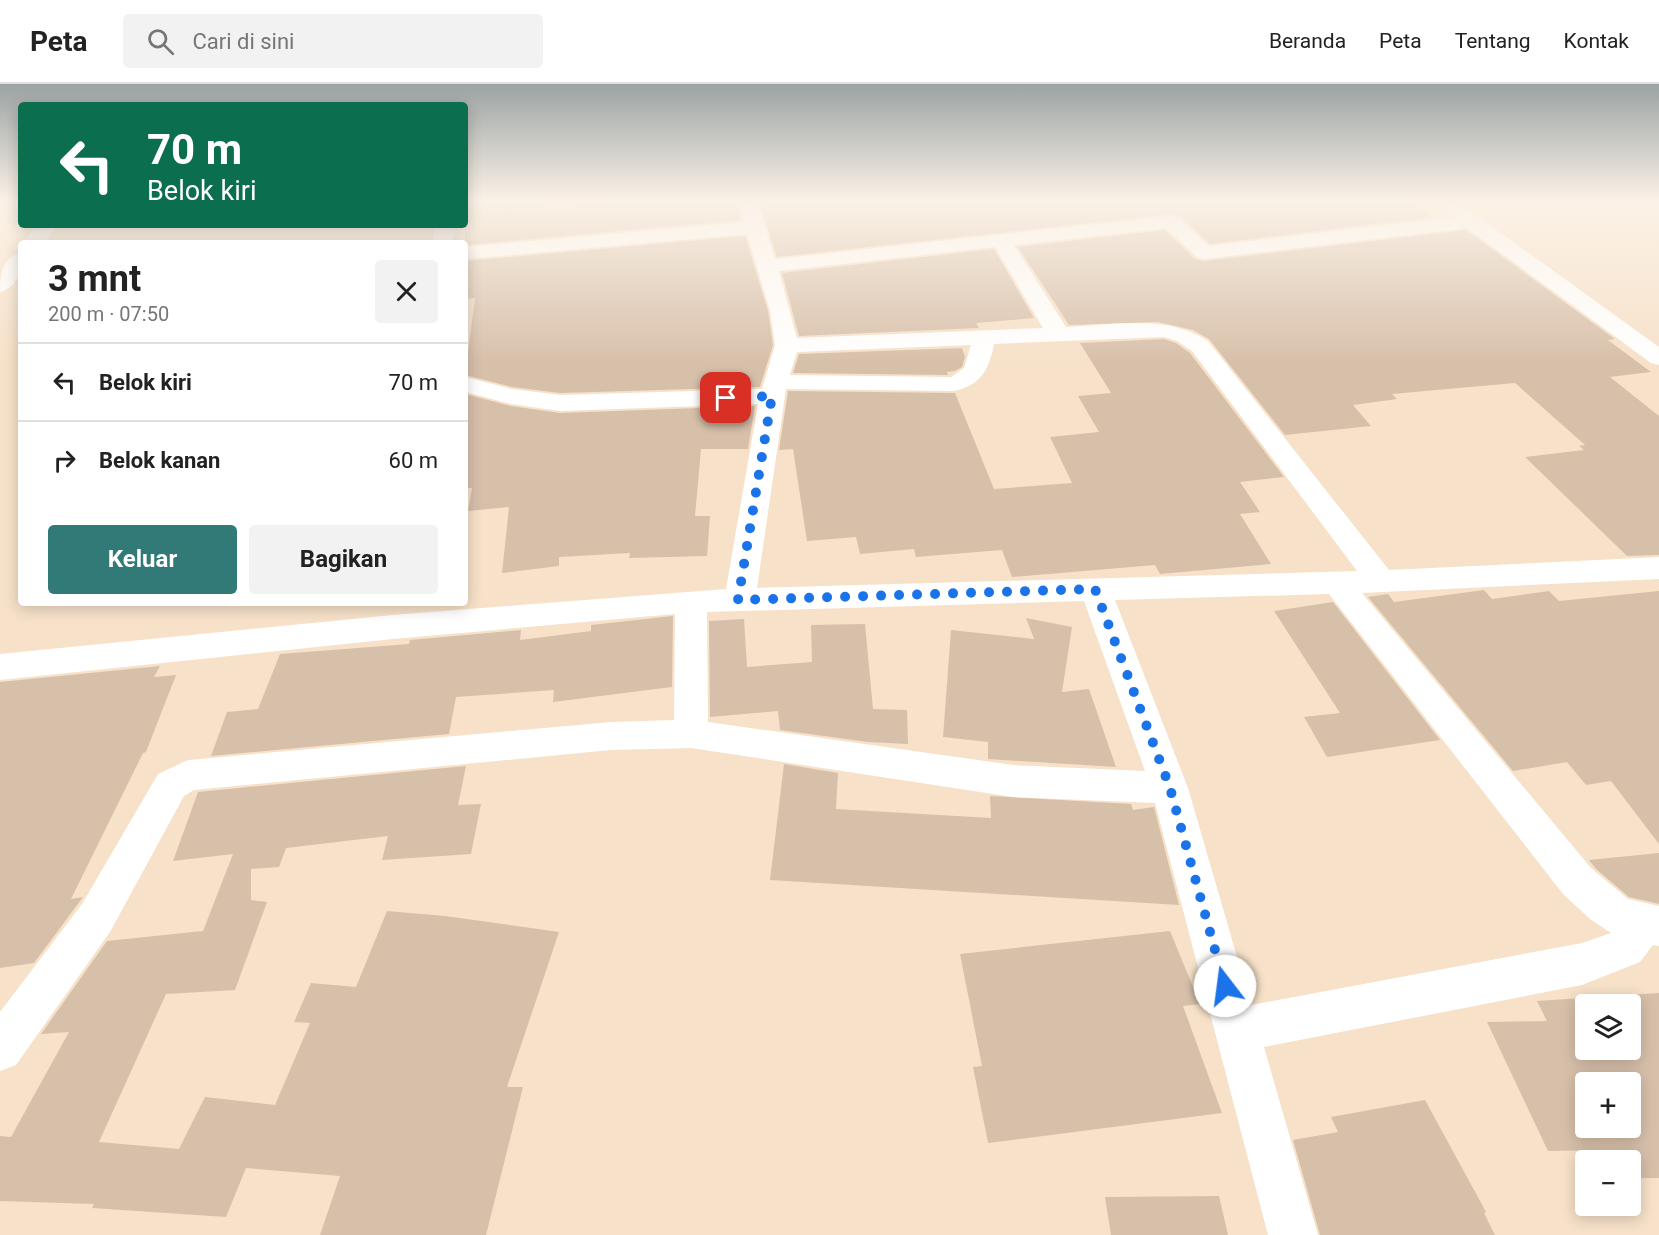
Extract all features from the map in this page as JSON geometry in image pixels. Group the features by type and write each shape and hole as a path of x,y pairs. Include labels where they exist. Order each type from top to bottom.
{"street":[{"path":"738,600 775,389 787,345 781,311 763,255"},
{"path":"766,266 864,255"},
{"path":"1010,255 1059,335"},
{"path":"1518,255 1659,358"},
{"path":"0,285 18,263"},
{"path":"0,285 18,284"},
{"path":"787,345 1166,330 1185,336 1200,346 1379,579"},
{"path":"468,385 512,396 560,403 775,389 954,384 968,379 977,371 984,338"},
{"path":"0,667 393,627 691,601 1337,583 1379,579 1659,568"},
{"path":"1337,583 1577,881 1615,916 1651,925"},
{"path":"1095,589 1170,788 1293,1235"},
{"path":"691,601 691,734"},
{"path":"0,1049 96,918 171,785 182,777 611,736 691,734 1013,781 1170,788"},
{"path":"1237,1030 1582,964 1625,948 1651,925"}],"building":[{"path":"535,255 751,255 768,311 773,345 760,387 560,393 512,387 468,376 468,352 475,298 468,299 468,261"},
{"path":"776,255 798,255 777,257"},
{"path":"944,255 997,255 1034,318 976,323 979,328 799,336 782,273"},
{"path":"1023,255 1191,255 1195,259 1204,261 1257,255 1500,255 1615,339 1608,340 1651,372 1610,377 1659,416 1659,555 1627,556 1525,457 1584,450 1579,446 1585,445 1515,383 1392,394 1397,399 1353,405 1371,426 1285,435 1209,339 1193,330 1158,322 1069,325"},
{"path":"1164,339 1176,343 1190,353 1284,477 1240,482 1260,512 1240,514 1271,564 1160,574 1155,565 1012,577 1002,550 916,557 914,549 860,554 856,537 807,541 793,449 779,450 788,391 955,393 994,489 1072,483 1050,437 1099,432 1078,396 1111,393 1080,343"},
{"path":"962,348 965,357 962,367 947,372 948,375 793,373 799,354"},
{"path":"468,395 511,406 560,413 755,406 748,449 701,449 695,516 710,516 707,556 629,558 630,553 559,557 559,566 502,573 509,507 468,511 472,488 468,488"},
{"path":"1484,590 1492,599 1549,591 1559,601 1659,591 1659,844 1611,781 1586,785 1567,762 1513,771 1368,597 1388,594 1394,602"},
{"path":"1333,602 1440,740 1327,757 1304,717 1340,713 1274,611"},
{"path":"673,616 672,687 553,702 554,690 456,697 449,734 211,756 227,712 258,709 280,654 409,644 410,640 521,630 520,640 591,631 591,625"},
{"path":"1026,618 1072,627 1062,692 1089,689 1116,767 988,759 988,742 943,737 951,630 1034,639"},
{"path":"744,619 747,667 812,662 811,625 865,624 873,709 907,710 908,744 868,742 780,730 778,711 710,717 709,621"},
{"path":"160,666 154,677 176,675 146,752 143,753 71,899 83,897 34,963 0,968 0,682"},
{"path":"784,764 838,773 836,809 991,818 990,796 1131,804 1133,810 1154,807 1179,905 770,880"},
{"path":"466,766 458,805 481,804 471,854 382,860 388,836 286,848 279,867 251,869 251,900 267,902 235,990 166,994 99,1142 179,1149 205,1097 275,1105 310,1023 294,1022 311,983 356,987 387,911 445,916 559,932 507,1087 523,1087 486,1235 320,1235 340,1176 246,1168 226,1217 92,1208 94,1204 0,1201 0,1136 11,1137 69,1032 41,1034 107,941 203,931 233,854 173,861 198,792"},
{"path":"1659,853 1659,904 1629,897 1596,869 1589,860"},
{"path":"1170,931 1200,1004 1183,1006 1222,1113 988,1143 973,1067 982,1066 960,954"},
{"path":"1659,993 1659,1178 1641,1178 1641,1150 1548,1151 1487,1022 1547,1021 1537,1001 1575,999 1575,1060 1641,1060 1641,994"},
{"path":"1425,1100 1486,1212 1484,1213 1495,1235 1320,1235 1293,1140 1338,1132 1331,1117"},
{"path":"1219,1196 1228,1235 1111,1235 1105,1197"}],"route":[{"path":"726,398 772,396 738,600 1095,589 1170,788 1225,986"}]}
